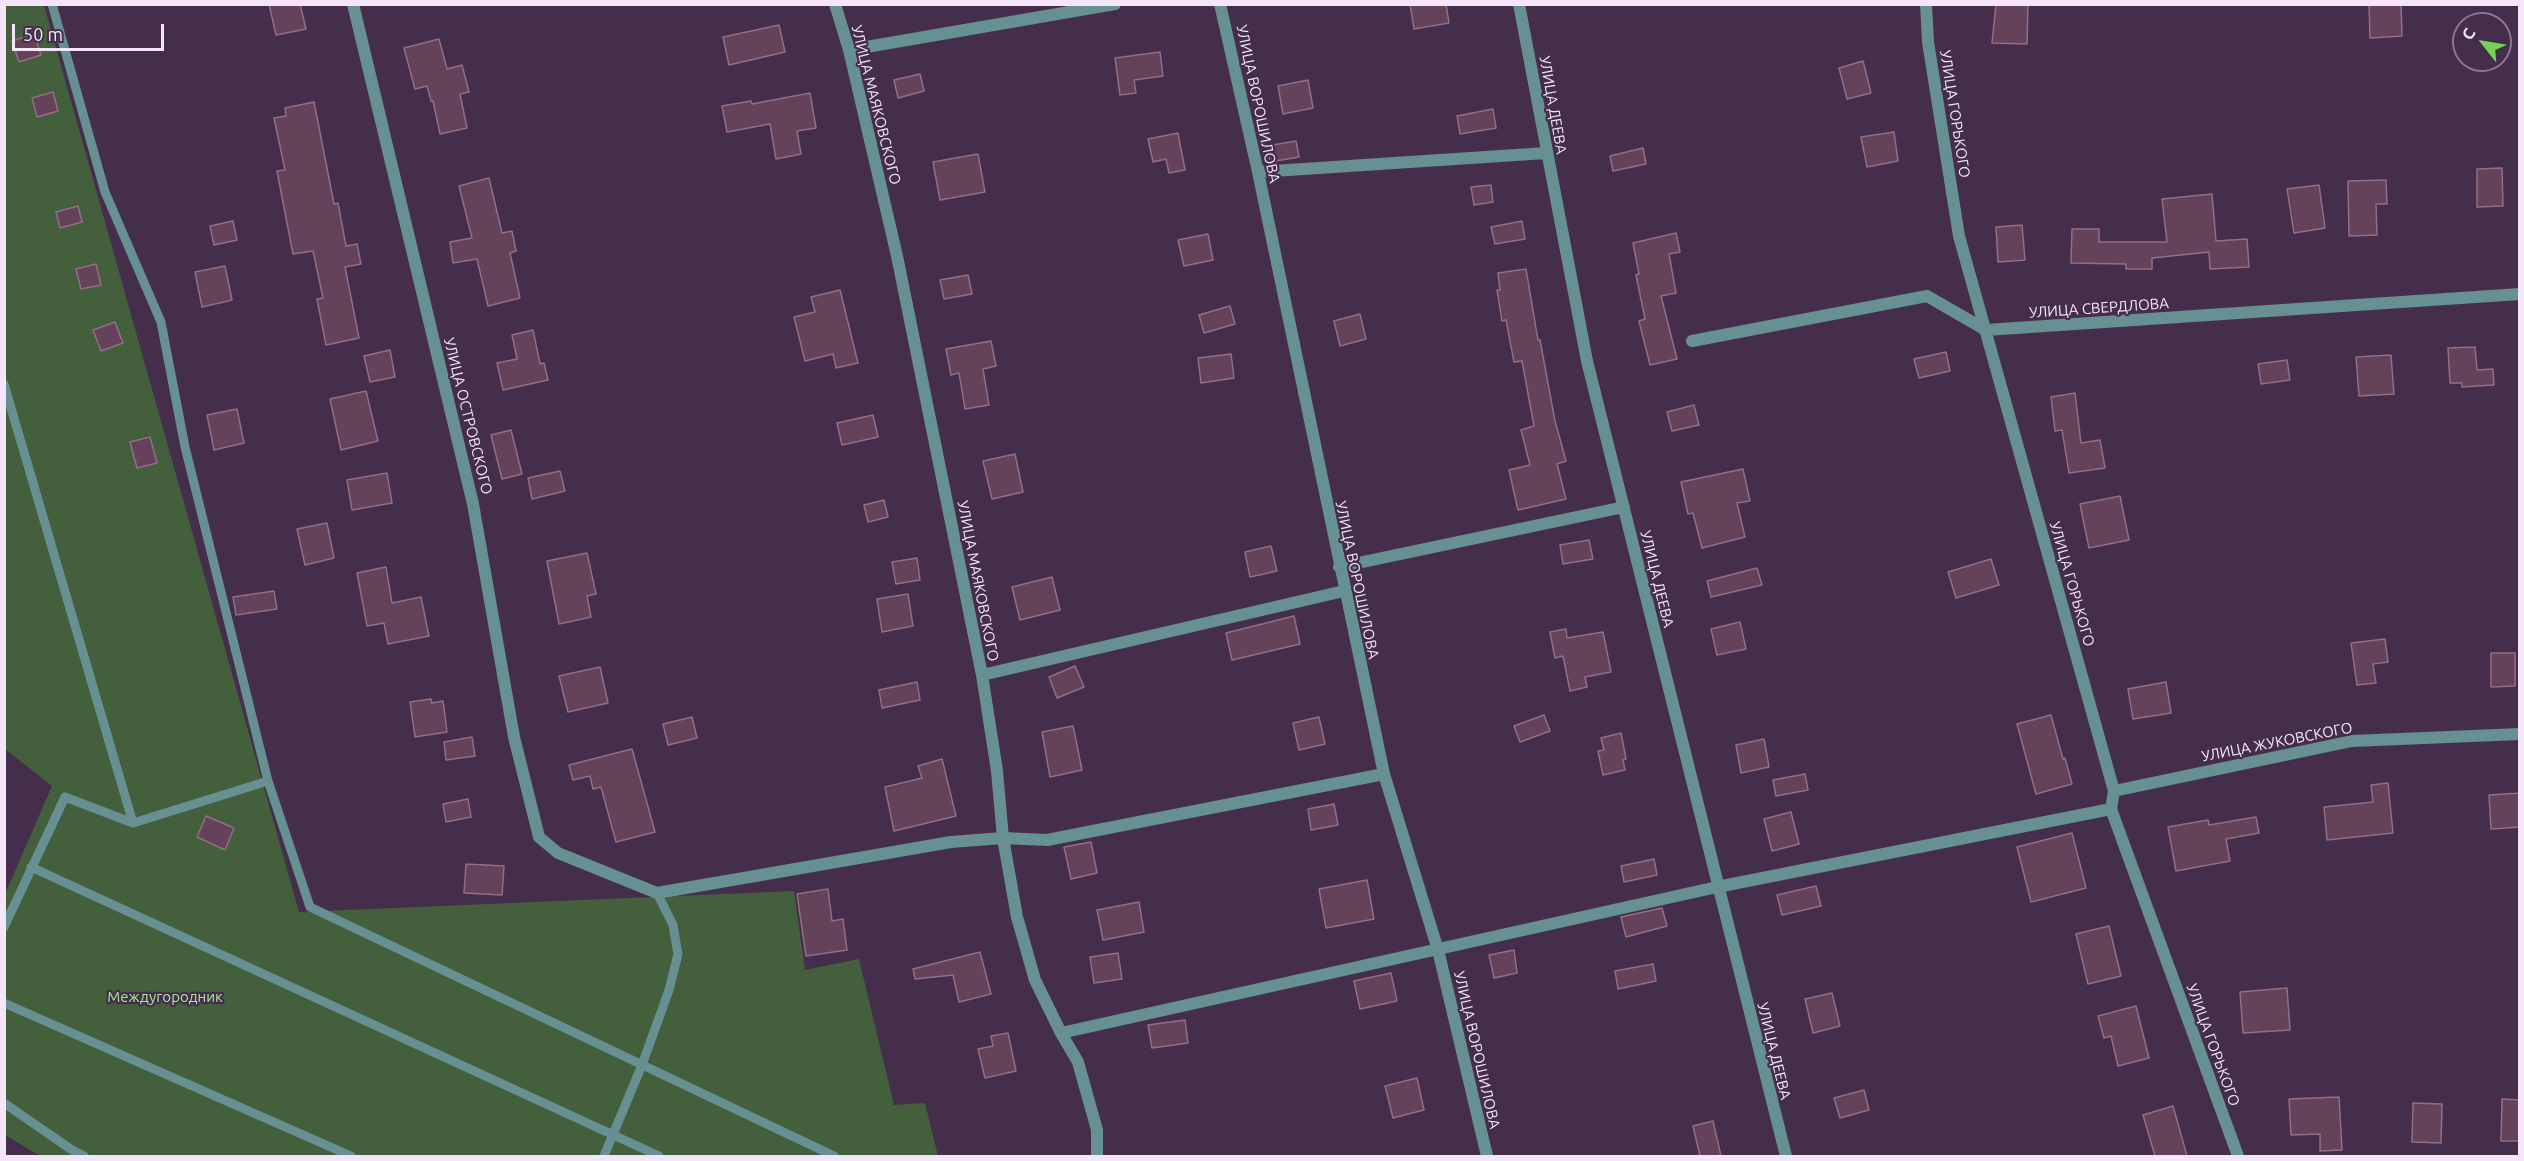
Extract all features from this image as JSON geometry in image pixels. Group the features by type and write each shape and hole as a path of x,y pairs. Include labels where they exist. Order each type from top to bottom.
{"street":[{"name":"УЛИЦА ОСТРОВСКОГО","path":"354,4 473,504 514,737 539,837 558,853 657,893"},
{"name":"УЛИЦА МАЯКОВСКОГО","path":"835,4 849,50 897,256 982,675 997,771 1003,838 1017,917 1035,980 1060,1033 1078,1062 1097,1130 1096,1156"},
{"path":"849,50 1115,4"},
{"name":"УЛИЦА ВОРОШИЛОВА","path":"1220,4 1258,172 1384,774 1438,950 1487,1156"},
{"name":"УЛИЦА ДЕЕВА","path":"1519,4 1587,361 1786,1156"},
{"name":"УЛИЦА ГОРЬКОГО","path":"1926,4 1928,42 1959,236 2114,791 2111,808 2238,1156"},
{"path":"1258,172 1546,153"},
{"name":"УЛИЦА СВЕРДЛОВА","path":"1986,330 2520,294"},
{"path":"1692,341 1927,296 1986,330"},
{"path":"1339,567 1624,507"},
{"path":"982,675 1344,591"},
{"name":"УЛИЦА ЖУКОВСКОГО","path":"2114,791 2352,741 2520,734"},
{"path":"657,893 951,842 1003,838 1047,840 1384,774"},
{"path":"1060,1033 1717,887 2111,808"}],"lane":[{"path":"52,4 105,192 161,322 185,447 268,781 310,907 834,1156"},
{"path":"4,384 134,823"},
{"path":"4,927 65,797 134,823 268,781"},
{"path":"31,867 658,1156"},
{"path":"604,1156 642,1065 669,990 678,954 673,924 657,893"},
{"path":"4,1003 351,1156"},
{"path":"4,1103 84,1156"}],"green space":[{"name":"Междугородник","path":"4,5 44,5 299,912 794,891 805,970 859,959 894,1105 925,1103 938,1156 40,1156 5,1135 5,894 52,786 5,749"}],"building":[{"path":"269,4 300,4 306,29 276,35"},
{"path":"1410,4 1446,4 1449,23 1414,29"},
{"path":"1996,4 2028,4 2027,44 1992,43"},
{"path":"2369,4 2401,4 2402,36 2370,38"},
{"path":"779,25 785,52 729,65 723,37"},
{"path":"34,34 41,55 19,62 12,41"},
{"path":"439,39 447,69 462,65 469,92 460,94 467,128 440,134 433,101 431,101 427,86 415,89 404,48"},
{"path":"1160,52 1163,76 1134,80 1136,93 1120,95 1115,58"},
{"path":"1863,61 1871,93 1847,99 1839,68"},
{"path":"920,74 924,91 898,98 894,80"},
{"path":"1308,80 1313,108 1283,114 1278,86"},
{"path":"53,92 58,111 37,117 32,98"},
{"path":"810,93 816,128 797,131 801,154 776,159 770,124 727,132 722,106 751,101 752,104"},
{"path":"314,102 334,204 338,203 346,246 357,244 361,264 345,267 359,338 326,345 317,299 323,298 313,251 293,254 277,171 285,170 274,118 286,116 285,108"},
{"path":"1493,109 1496,128 1460,134 1457,116"},
{"path":"1894,132 1898,161 1867,167 1861,137"},
{"path":"1178,133 1185,170 1169,173 1166,159 1153,162 1148,139"},
{"path":"1296,141 1299,157 1270,162 1267,146"},
{"path":"1643,148 1646,164 1613,171 1610,156"},
{"path":"978,154 985,192 940,200 933,162"},
{"path":"2502,168 2503,206 2477,207 2477,169"},
{"path":"489,178 502,233 512,231 516,251 510,253 520,298 488,306 477,259 453,263 450,242 472,238 459,186"},
{"path":"2386,180 2387,204 2376,204 2377,235 2349,236 2348,181"},
{"path":"1491,185 1493,202 1474,205 1471,187"},
{"path":"2319,185 2325,228 2294,233 2287,189"},
{"path":"2212,194 2216,241 2247,239 2249,267 2210,269 2209,252 2152,258 2152,269 2126,269 2126,264 2071,263 2072,229 2099,229 2099,242 2167,242 2162,199"},
{"path":"78,206 82,222 60,228 56,212"},
{"path":"233,221 237,240 214,245 210,226"},
{"path":"1522,221 1525,239 1495,244 1491,227"},
{"path":"2022,225 2025,260 1998,262 1996,227"},
{"path":"1676,233 1680,252 1669,254 1676,293 1661,296 1677,359 1650,365 1639,321 1645,319 1636,275 1639,274 1633,243"},
{"path":"1208,234 1213,260 1184,266 1178,240"},
{"path":"96,264 101,285 81,289 76,269"},
{"path":"225,266 232,300 202,307 195,272"},
{"path":"1526,269 1538,340 1540,340 1555,421 1566,461 1557,464 1566,499 1518,510 1509,470 1530,465 1521,430 1534,426 1522,361 1514,362 1506,320 1502,321 1497,290 1500,290 1498,273"},
{"path":"968,275 972,294 944,299 940,280"},
{"path":"840,290 858,363 836,368 833,354 805,361 794,317 815,312 811,297"},
{"path":"1230,306 1235,324 1204,333 1199,315"},
{"path":"1360,314 1366,339 1340,346 1334,321"},
{"path":"115,322 123,343 101,351 93,330"},
{"path":"533,330 540,364 544,363 548,380 503,390 497,363 517,359 512,335"},
{"path":"991,341 996,366 983,369 989,405 965,409 959,373 951,375 946,349"},
{"path":"2475,347 2477,370 2493,369 2494,385 2462,387 2462,383 2450,383 2448,348"},
{"path":"390,350 395,377 370,382 364,356"},
{"path":"1946,352 1950,371 1919,378 1914,359"},
{"path":"1231,354 1234,378 1201,383 1198,358"},
{"path":"2391,355 2394,394 2359,396 2356,357"},
{"path":"2287,360 2290,380 2261,384 2258,364"},
{"path":"366,391 378,441 341,450 330,399"},
{"path":"2075,393 2081,443 2100,440 2105,468 2069,473 2062,430 2055,431 2051,397"},
{"path":"1694,405 1699,425 1672,431 1667,412"},
{"path":"237,409 244,443 214,450 207,415"},
{"path":"873,415 878,437 842,445 837,423"},
{"path":"511,430 522,474 502,479 491,435"},
{"path":"150,437 157,463 137,468 130,442"},
{"path":"1015,454 1023,492 992,499 983,461"},
{"path":"1743,469 1750,501 1737,503 1745,537 1702,548 1693,513 1688,514 1681,482"},
{"path":"560,471 565,491 532,499 528,478"},
{"path":"387,473 392,503 352,510 347,480"},
{"path":"2120,496 2129,540 2089,548 2080,504"},
{"path":"884,500 888,517 868,522 864,505"},
{"path":"327,523 334,558 305,565 297,529"},
{"path":"1589,540 1593,559 1563,564 1560,545"},
{"path":"1271,546 1277,571 1250,577 1245,552"},
{"path":"587,553 596,594 587,596 591,617 559,624 547,561"},
{"path":"917,558 920,580 896,584 892,562"},
{"path":"1991,559 1999,585 1956,598 1948,572"},
{"path":"386,567 392,603 421,597 429,636 388,644 384,623 367,626 357,573"},
{"path":"1757,568 1762,585 1711,597 1707,581"},
{"path":"1052,577 1060,610 1020,620 1012,587"},
{"path":"274,591 277,609 236,615 233,597"},
{"path":"908,594 913,626 882,632 877,599"},
{"path":"1294,616 1300,644 1232,660 1226,633"},
{"path":"1740,622 1746,649 1717,655 1711,629"},
{"path":"1566,629 1567,638 1603,632 1611,672 1585,677 1587,687 1570,691 1563,656 1555,658 1550,632"},
{"path":"2385,639 2388,662 2373,664 2376,683 2357,685 2351,643"},
{"path":"2491,653 2515,653 2515,686 2491,687"},
{"path":"1075,666 1084,687 1057,698 1049,677"},
{"path":"600,667 608,703 568,712 559,676"},
{"path":"917,682 920,700 882,708 879,690"},
{"path":"2166,682 2171,713 2133,719 2128,689"},
{"path":"431,699 432,703 443,701 447,732 415,737 410,702"},
{"path":"1544,715 1550,731 1520,742 1514,726"},
{"path":"2051,715 2072,784 2036,794 2017,724"},
{"path":"692,717 697,738 668,745 663,724"},
{"path":"1319,717 1325,744 1299,750 1293,723"},
{"path":"1073,726 1082,770 1050,777 1042,732"},
{"path":"1621,733 1626,759 1623,760 1625,770 1603,775 1598,751 1604,750 1601,738"},
{"path":"472,737 475,756 446,760 444,742"},
{"path":"1764,739 1769,767 1741,773 1736,745"},
{"path":"632,749 655,832 616,842 601,787 593,789 590,776 573,780 569,765"},
{"path":"942,759 956,816 894,831 885,787 922,778 918,766"},
{"path":"1805,774 1808,790 1776,796 1773,780"},
{"path":"2388,783 2393,833 2327,840 2324,807 2373,802 2371,785"},
{"path":"2520,793 2520,827 2491,829 2489,795"},
{"path":"468,799 471,817 446,822 443,804"},
{"path":"1334,804 1338,825 1311,830 1308,809"},
{"path":"1791,812 1799,844 1772,851 1764,819"},
{"path":"206,816 234,828 225,850 197,837"},
{"path":"2256,817 2259,833 2226,839 2230,861 2176,871 2168,827 2208,820 2209,825"},
{"path":"2072,833 2086,888 2031,902 2017,847"},
{"path":"1091,842 1097,873 1071,879 1064,847"},
{"path":"1654,859 1657,875 1624,882 1621,866"},
{"path":"466,864 504,866 502,895 464,893"},
{"path":"1367,880 1374,919 1326,928 1319,889"},
{"path":"1816,886 1821,906 1782,915 1777,895"},
{"path":"828,889 832,921 843,919 847,950 806,956 797,894"},
{"path":"1139,902 1144,932 1103,940 1097,910"},
{"path":"1662,908 1667,926 1626,937 1621,917"},
{"path":"2109,926 2121,976 2088,984 2076,934"},
{"path":"1514,950 1517,973 1494,978 1489,955"},
{"path":"980,952 991,994 959,1002 953,975 915,979 913,969"},
{"path":"1118,953 1122,979 1094,983 1090,957"},
{"path":"1653,964 1656,981 1618,989 1615,971"},
{"path":"1391,973 1397,1001 1360,1009 1354,981"},
{"path":"2287,988 2290,1030 2243,1033 2240,992"},
{"path":"1832,993 1840,1026 1813,1033 1805,999"},
{"path":"2136,1006 2149,1058 2118,1066 2111,1036 2104,1038 2098,1016"},
{"path":"1185,1020 1188,1043 1152,1048 1148,1025"},
{"path":"1008,1033 1016,1071 985,1078 978,1049 993,1046 991,1036"},
{"path":"1417,1078 1424,1110 1393,1118 1385,1086"},
{"path":"1864,1090 1869,1110 1840,1118 1834,1098"},
{"path":"2339,1097 2342,1150 2320,1151 2320,1134 2291,1135 2289,1099"},
{"path":"2502,1099 2520,1100 2520,1141 2501,1141"},
{"path":"2413,1103 2442,1104 2441,1143 2412,1142"},
{"path":"2173,1106 2187,1156 2155,1156 2143,1115"},
{"path":"1713,1121 1721,1156 1700,1156 1693,1126"}]}
